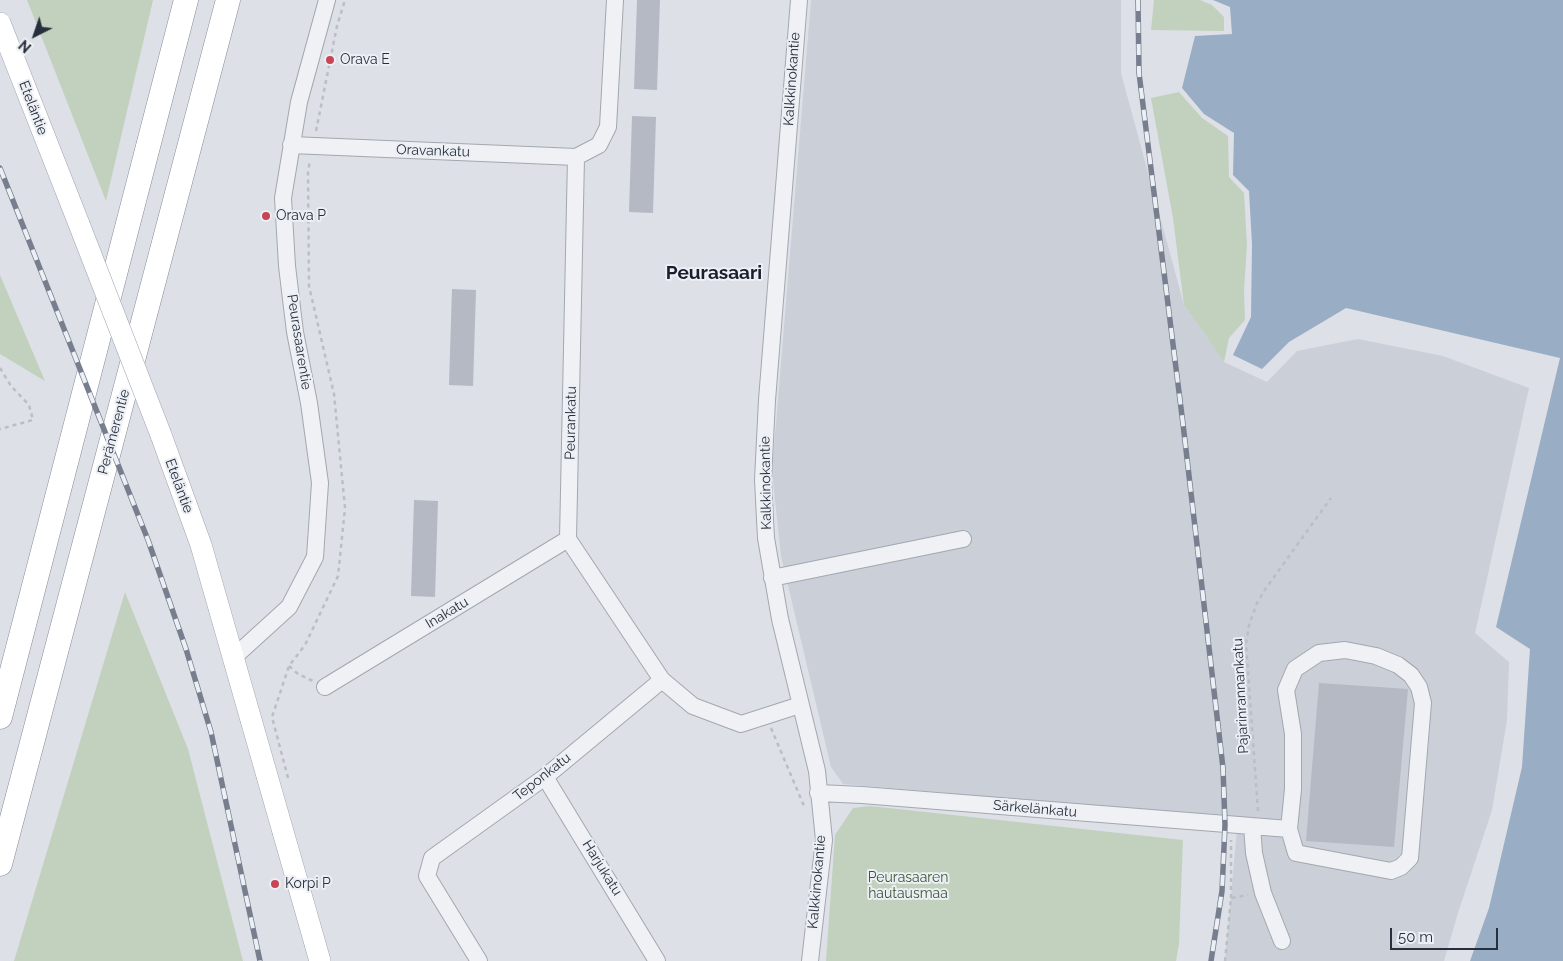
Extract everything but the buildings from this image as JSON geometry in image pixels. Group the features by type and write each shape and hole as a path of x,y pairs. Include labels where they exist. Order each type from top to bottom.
{"highway":[{"path":"0,717 186,0"},
{"name":"Perämerentie","path":"0,864 228,0"}],"main road":[{"name":"Eteläntie","path":"0,23 161,435 201,545 320,961"}],"street":[{"name":"Peurasaarentie","path":"234,657 289,607 315,557 320,483 309,403 295,332 287,266 283,198 299,102 328,0"},
{"path":"576,157 599,145 608,127 615,0"},
{"name":"Kalkkinokantie","path":"799,0 766,400 763,480 766,538 772,578 800,705 817,771 824,840 810,961"},
{"name":"Oravankatu","path":"291,146 576,157"},
{"name":"Peurankatu","path":"568,539 576,157"},
{"path":"568,539 662,680 693,706 740,724 800,705"},
{"name":"Inakatu","path":"325,687 568,539"},
{"path":"772,578 963,539"},
{"path":"1345,650 1376,656 1398,665 1411,675 1419,686 1423,703 1410,858 1401,867 1391,871 1296,853 1289,829 1293,789 1293,734 1286,690 1295,669 1319,652 1345,650"},
{"name":"Teponkatu","path":"479,961 427,876 432,858 545,777 662,680"},
{"name":"Harjukatu","path":"545,777 657,961"},
{"name":"Särkelänkatu","path":"818,794 862,795 1289,829"},
{"path":"1255,827 1254,853 1264,893 1282,940"}],"path":[{"path":"0,368 11,386 29,405 33,420 0,429"},
{"name":"Pajarinrannankatu","path":"1255,827 1246,644 1249,625 1257,603 1264,591 1331,498"},
{"path":"289,666 298,674 325,687"},
{"path":"766,717 805,808"},
{"path":"1225,961 1231,898 1231,825"},
{"path":"1231,898 1264,893"}],"shaded area":[{"path":"811,0 1121,0 1121,73 1184,305 1224,362 1267,382 1297,351 1358,339 1443,356 1529,388 1475,633 1509,662 1507,720 1492,810 1444,961 1225,961 1238,818 843,784 831,767 781,556 772,472"}],"green space":[{"path":"27,0 153,0 106,201"},
{"path":"1154,0 1200,0 1212,5 1224,17 1224,31 1151,30"},
{"path":"1179,92 1202,118 1228,136 1229,177 1244,193 1247,245 1244,290 1245,320 1229,338 1224,362 1184,305 1173,218 1151,98"},
{"path":"0,275 45,381 0,354"},
{"path":"125,592 188,749 243,961 14,961"},
{"name":"Peurasaaren hautausmaa","path":"870,806 1183,840 1179,944 1176,961 826,961 835,835 853,808"}],"water":[{"path":"1213,0 1563,0 1563,961 1470,961 1489,908 1522,767 1530,649 1496,627 1560,358 1346,308 1289,342 1262,369 1233,355 1251,317 1252,244 1249,191 1233,175 1234,133 1204,114 1182,88 1195,36 1232,34 1230,7"}],"railway":[{"path":"1138,0 1139,73 1183,424 1223,768 1225,825 1222,891 1211,961"},
{"path":"0,168 148,540 186,649 211,732 260,961"}],"place":[{"name":"Orava E","path":"330,60"},
{"name":"Orava P","path":"266,216"},
{"name":"Korpi P","path":"275,884"}],"district":[{"name":"Peurasaari","path":"714,273"}]}
